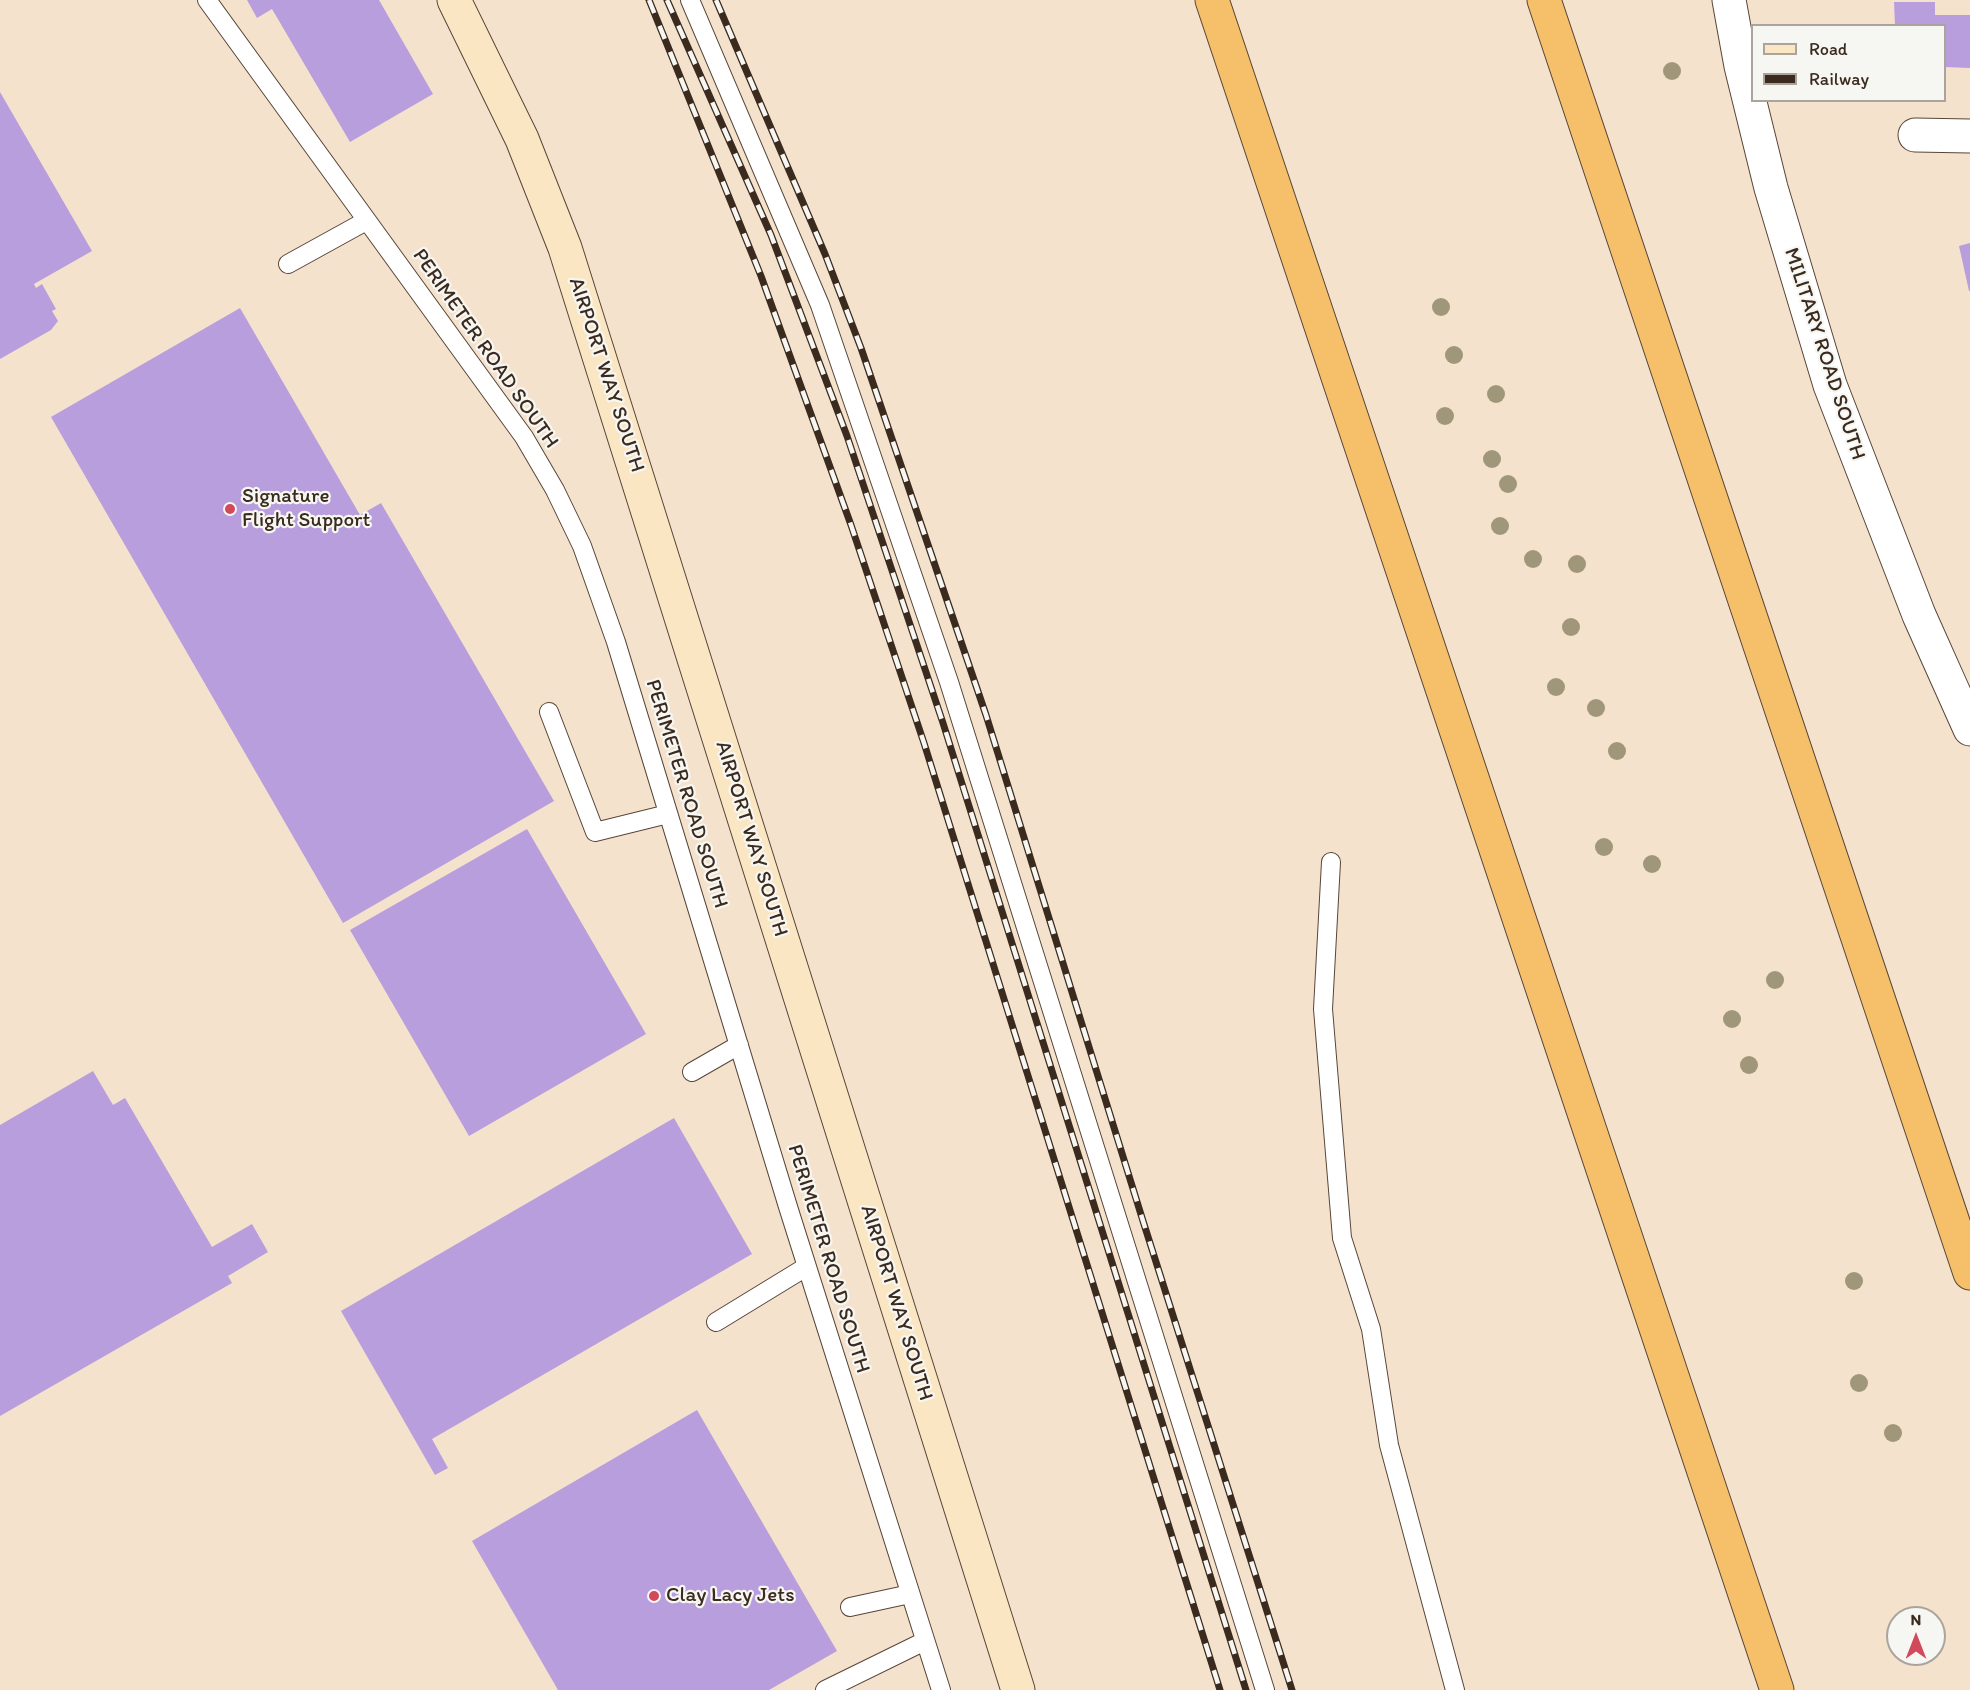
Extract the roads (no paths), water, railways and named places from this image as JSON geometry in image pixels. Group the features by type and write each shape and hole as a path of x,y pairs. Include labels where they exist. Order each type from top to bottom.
{"highway":[{"path":"1212,0 1772,1677"},
{"path":"1544,0 1970,1273"}],"main road":[{"name":"AIRPORT WAY SOUTH","path":"454,0 522,139 565,248 1018,1690"}],"street":[{"name":"MILITARY ROAD SOUTH","path":"1729,0 1741,66 1771,188 1830,385 1919,615 1970,729"},
{"path":"1915,135 1970,136"}],"lane":[{"name":"PERIMETER ROAD SOUTH","path":"207,0 524,437 555,490 582,546 616,642 806,1267 940,1690"},
{"path":"690,0 820,305 942,660 1265,1690"},
{"path":"288,264 366,221"},
{"path":"549,712 596,832 668,814"},
{"path":"1331,861 1323,1009 1342,1238 1371,1329 1389,1445 1455,1690"},
{"path":"692,1072 739,1045"},
{"path":"716,1322 806,1267"},
{"path":"850,1607 910,1594"},
{"path":"825,1690 925,1641"}],"railway":[{"path":"649,0 761,276 851,525 924,743 1220,1690"},
{"path":"667,0 771,235 847,436 943,723 1246,1690"},
{"path":"716,0 825,254 861,348 986,715 1292,1690"}],"place":[{"name":"Signature Flight Support","path":"230,509"},
{"name":"Clay Lacy Jets","path":"654,1596"}]}
